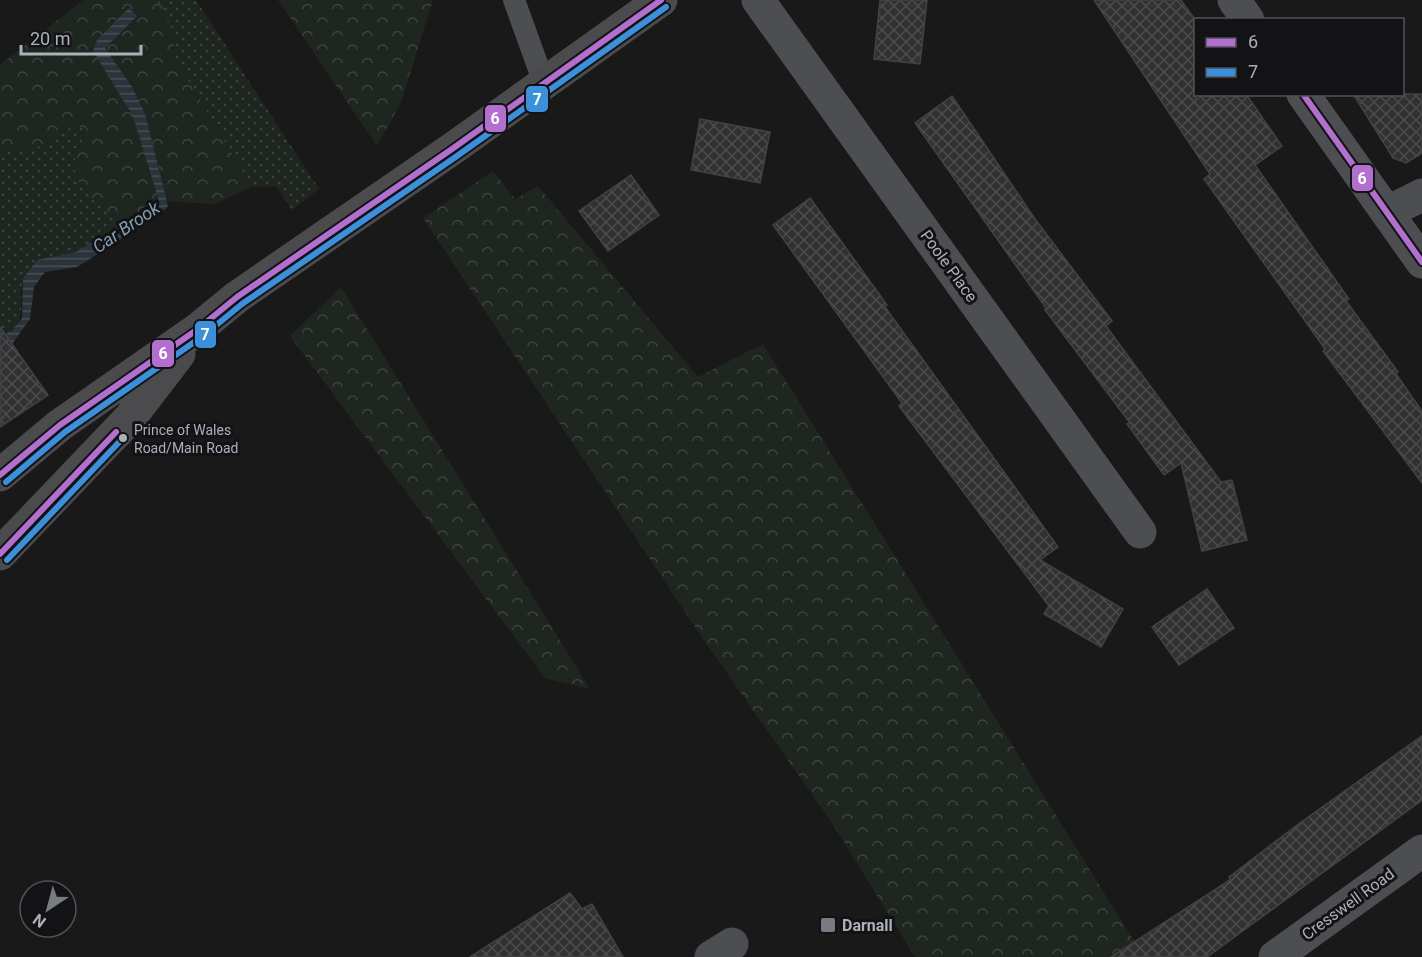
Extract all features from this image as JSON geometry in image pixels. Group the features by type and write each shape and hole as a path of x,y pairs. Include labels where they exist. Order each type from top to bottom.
{"highway":[{"path":"0,475 60,425 198,329 237,297 661,0"},
{"path":"0,554 130,418 198,329"}],"street":[{"name":"Poole Place","path":"758,0 1140,532"},
{"path":"1234,0 1247,18"},
{"path":"1304,96 1422,262"},
{"path":"1388,212 1422,195"},
{"name":"Cresswell Road","path":"1275,957 1422,851"}],"lane":[{"path":"514,0 544,84"}],"green space":[{"path":"83,0 155,0 163,7 173,32 175,58 252,187 214,204 159,201 121,224 88,194 76,175 75,163 78,149 86,133 84,129 74,125 42,146 0,153 0,65"},
{"path":"156,0 196,0 319,189 292,210 276,186 252,187 175,58 173,32"},
{"path":"278,0 433,0 401,103 377,146"},
{"path":"74,125 84,129 86,133 78,149 75,163 76,175 88,194 121,224 76,252 37,260 24,277 21,289 20,319 10,332 0,338 0,153 42,146"},
{"path":"493,171 515,199 538,186 698,377 763,344 1144,957 915,957 832,823 703,639 423,218"},
{"path":"341,287 590,689 545,678 290,336"}],"water":[{"name":"Car Brook","path":"129,8 137,16 105,48 132,87 145,114 168,206 161,214 77,267 45,272 34,287 30,319 12,344 0,348 5,335 13,330 22,318 23,278 37,260 76,252 159,201 133,116 93,51 97,40"}],"building":[{"path":"880,0 927,0 920,64 874,59"},
{"path":"1094,0 1181,0 1194,18 1194,96 1196,100 1201,96 1247,96 1282,146 1255,165 1349,299 1346,301 1398,372 1396,374 1422,411 1422,483 1323,351 1325,349 1204,179 1210,174"},
{"path":"1422,94 1422,153 1406,163 1393,158 1354,96"},
{"path":"952,96 1035,219 1112,321 1106,326 1221,482 1232,480 1247,540 1202,551 1181,463 1164,475 1127,424 1130,423 1045,310 1046,308 915,123"},
{"path":"700,119 770,132 760,183 691,170"},
{"path":"631,175 659,215 608,251 579,211"},
{"path":"810,198 887,305 885,307 1058,547 1040,560 1123,609 1101,647 1044,614 1049,606 899,406 902,403 773,225"},
{"path":"0,327 48,395 0,427"},
{"path":"1207,589 1234,628 1179,665 1152,627"},
{"path":"1422,736 1422,800 1207,957 1111,957 1230,880 1229,877 1297,825"},
{"path":"570,893 582,909 592,904 623,957 470,957"}],"transit line":[{"name":"6","path":"0,475 60,425 198,329 237,297 452,149 661,0"},
{"name":"7","path":"6,482 65,432 203,336 242,304 457,156 666,7"},
{"name":"6","path":"1304,96 1422,262"},
{"name":"6","path":"0,554 116,432"},
{"name":"7","path":"7,560 123,438"}],"place":[{"name":"Prince of Wales Road/Main Road","path":"123,438"},
{"name":"Darnall","path":"828,925"}]}
